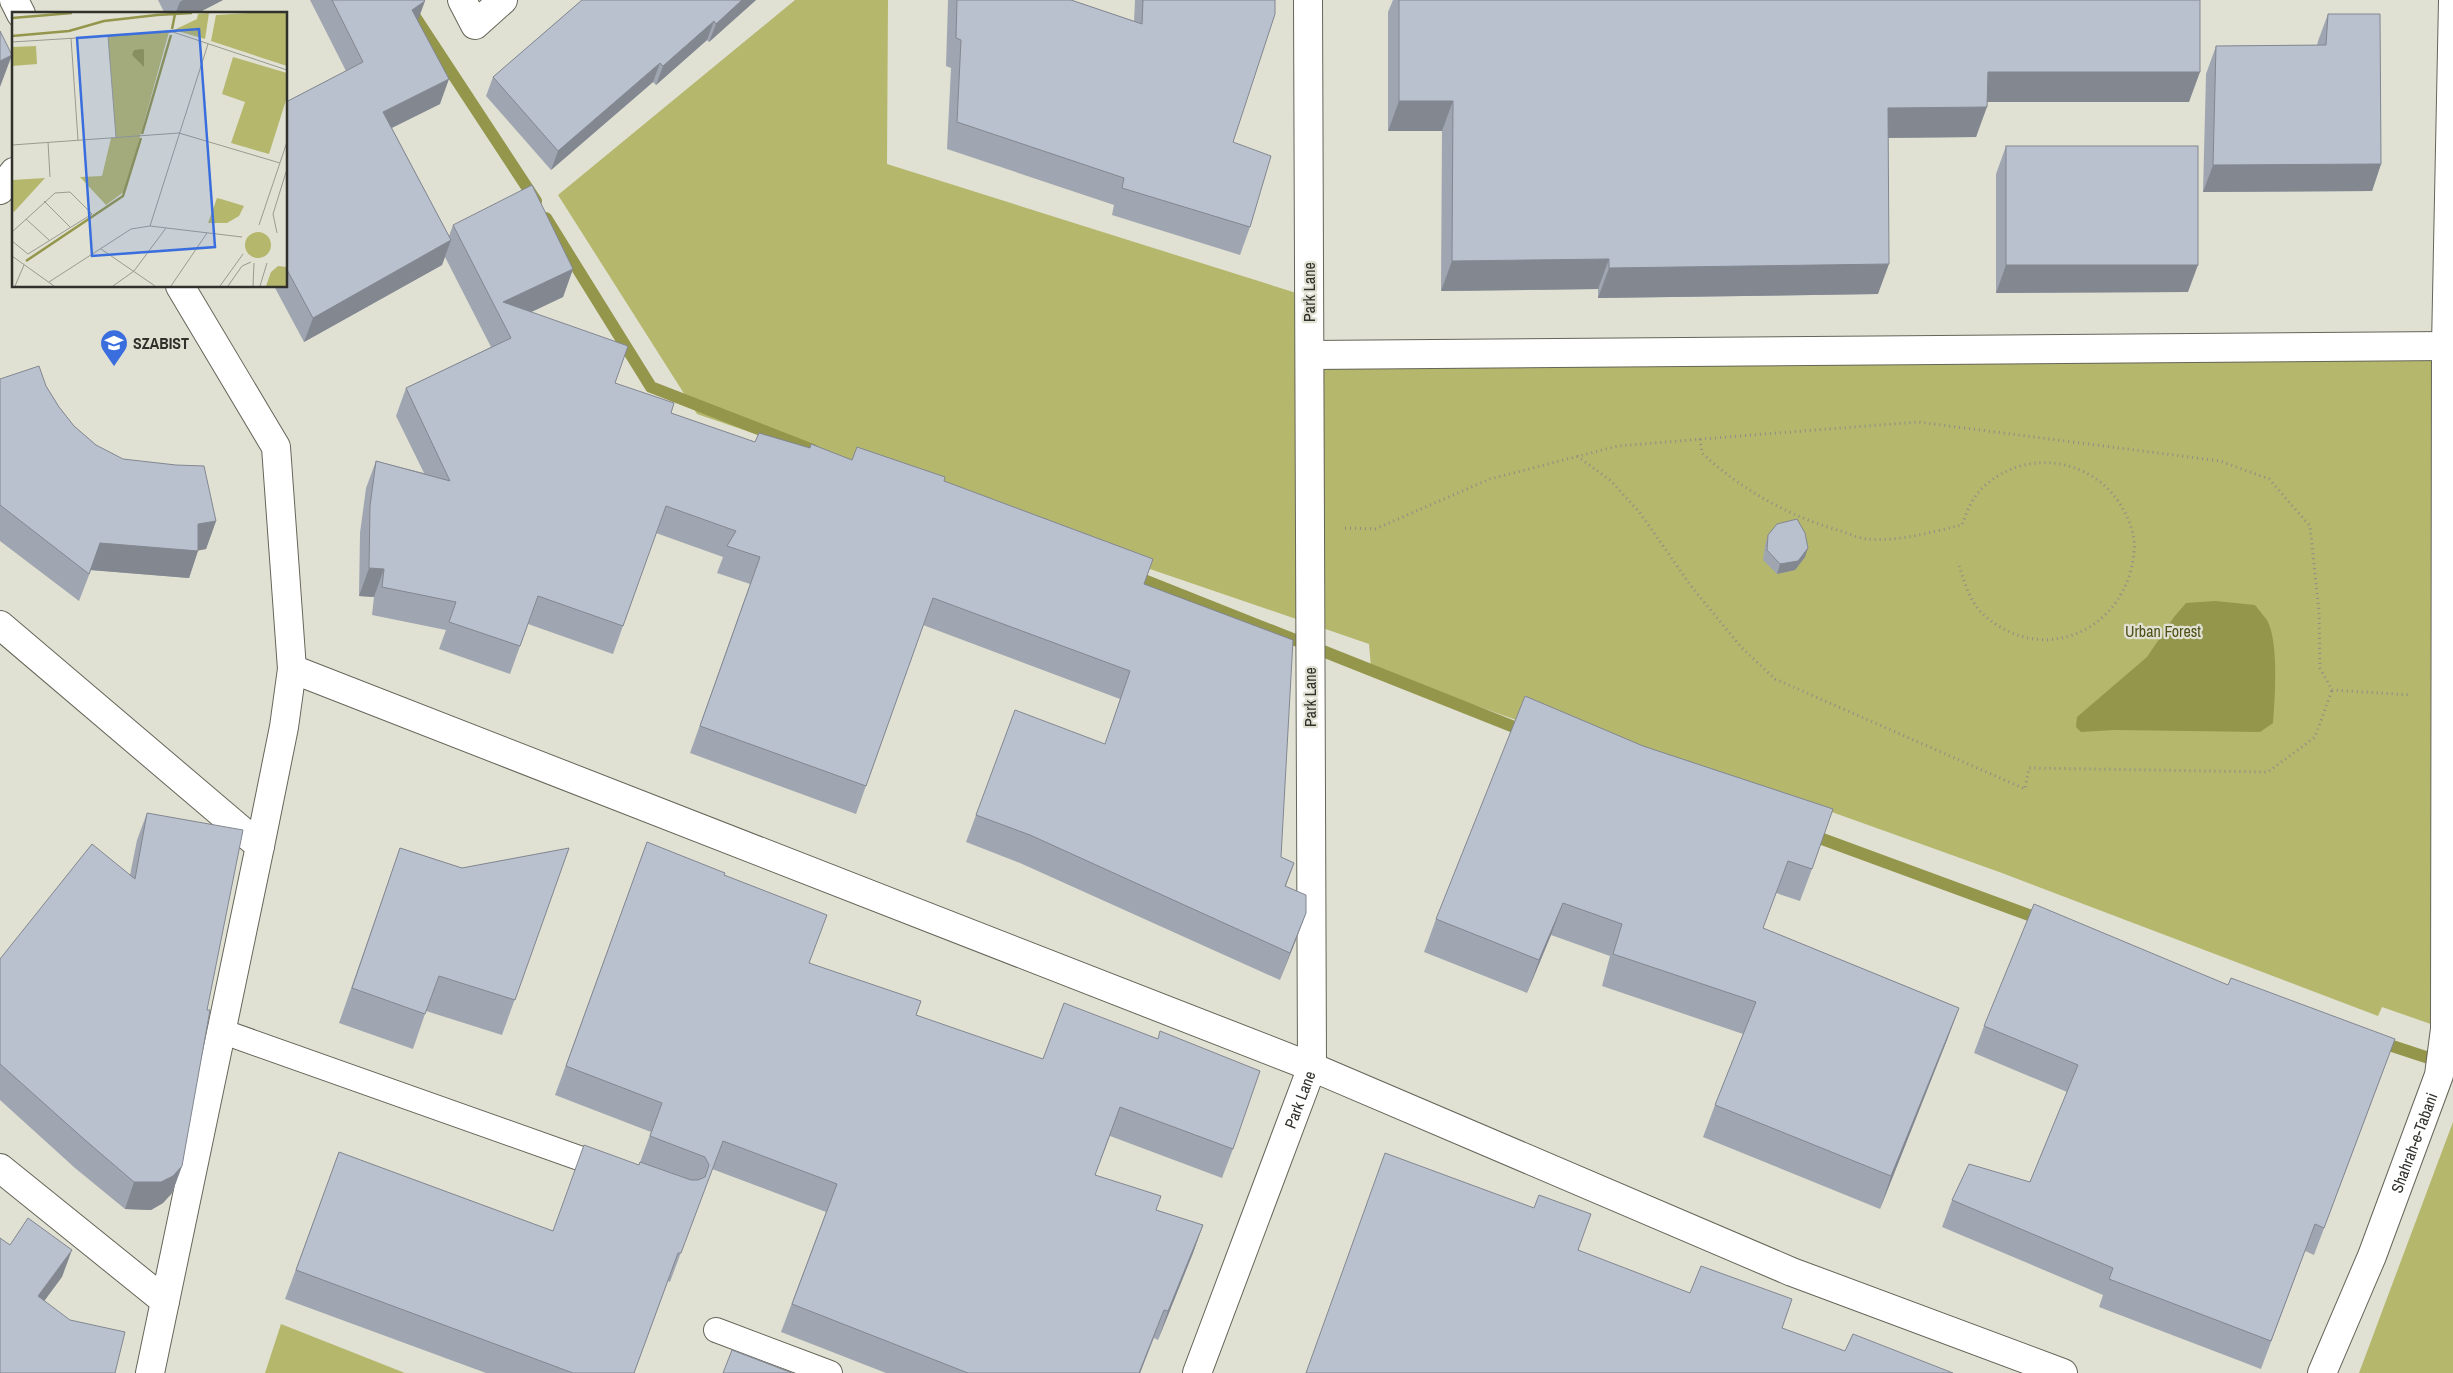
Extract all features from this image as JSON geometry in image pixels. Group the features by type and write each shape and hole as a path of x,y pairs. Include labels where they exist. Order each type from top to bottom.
{"street":[{"path":"14,0 20,12"},
{"path":"462,0 475,25 503,0"},
{"name":"Park Lane","path":"1197,1373 1312,1067 1308,0"},
{"name":"Shahrah-e-Tabani","path":"2322,1373 2372,1256 2439,1075 2444,1029 2446,346 2453,0"},
{"path":"0,190 12,175"},
{"path":"150,1373 260,846 284,727 292,669 276,448 181,288"},
{"path":"1310,355 2446,346"},
{"path":"0,624 260,846"},
{"path":"292,669 1312,1067 1792,1272 2063,1373"},
{"path":"0,1168 165,1301"}],"lane":[{"path":"220,1031 629,1176"},
{"path":"716,1330 830,1373"}],"path":[{"path":"1310,527 1375,529 1490,478 1577,456 1618,446 1918,422 2220,461 2269,479 2310,526 2320,612 2320,668 2332,690 2315,737 2268,772 2029,768 2026,789 1775,678 1741,647 1691,586 1640,513 1611,481 1577,456"},
{"path":"1700,439 1702,453 1718,468 1771,502 1812,523 1867,539 1912,536 1962,525 1968,506 1986,484 2011,469 2039,461 2068,464 2095,476 2116,495 2130,521 2135,550 2130,580 2116,606 2094,626 2066,638 2036,640 2008,632 1984,615 1966,591 1958,562"},
{"path":"2332,690 2446,698"}],"green space":[{"name":"Urban Forest","path":"795,0 888,0 887,164 1309,297 1310,354 2446,346 2445,1029 2382,1007 2378,1016 2002,873 1759,786 1754,805 1371,668 1369,644 697,414 558,195"},
{"path":"2453,1122 2453,1373 2359,1373"},
{"path":"281,1324 405,1373 265,1373"}],"shaded area":[{"path":"2215,601 2255,605 2267,620 2271,630 2275,656 2273,723 2260,732 2114,730 2081,732 2076,727 2077,717 2147,657 2174,617 2186,603"}],"building":[{"path":"332,0 425,1 412,10 449,79 383,112 451,240 313,318 288,272 288,101 363,62"},
{"path":"582,0 742,0 716,24 714,21 663,66 660,63 558,151 493,77"},
{"path":"957,0 1071,0 1142,24 1143,0 1275,0 1275,14 1233,142 1271,156 1250,227 1122,188 1124,178 957,122 961,40 956,38"},
{"path":"1399,0 2200,0 2200,72 1988,72 1987,107 1888,108 1889,264 1609,268 1609,259 1452,261 1453,101 1399,101"},
{"path":"2328,14 2380,14 2381,164 2213,165 2216,46 2326,45"},
{"path":"0,31 12,55 0,61"},
{"path":"2006,146 2198,146 2198,265 2006,265"},
{"path":"532,185 573,269 503,302 628,346 615,383 674,403 671,413 755,442 759,433 810,448 811,444 852,460 857,447 945,477 944,481 1153,559 1144,584 1293,640 1281,857 1294,863 1285,886 1306,895 1306,913 1290,953 1030,835 976,815 1015,710 1105,744 1130,671 933,598 866,786 700,726 760,557 727,546 736,531 666,506 623,626 538,596 520,646 449,622 456,602 382,587 384,569 369,568 370,506 376,461 450,481 406,388 511,338 453,225"},
{"path":"39,366 46,386 59,407 74,426 96,445 123,459 204,466 216,521 198,524 198,551 100,543 89,574 0,505 0,379"},
{"path":"1797,519 1805,533 1808,548 1798,561 1780,564 1767,550 1768,535 1777,524"},
{"path":"1525,696 1643,746 1833,809 1812,869 1788,861 1763,928 1959,1008 1891,1176 1715,1105 1756,1002 1613,954 1622,924 1563,903 1539,960 1436,919"},
{"path":"147,813 243,830 207,1010 210,1010 182,1166 173,1176 161,1182 134,1182 0,1064 0,959 92,844 135,879"},
{"path":"647,842 725,873 724,875 827,915 809,963 921,1001 916,1015 1043,1059 1064,1003 1158,1039 1160,1031 1260,1071 1233,1149 1120,1107 1095,1175 1161,1196 1156,1210 1203,1225 1168,1311 1164,1310 1139,1373 968,1373 792,1304 837,1184 723,1141 681,1253 678,1253 634,1373 573,1373 296,1270 339,1152 553,1231 584,1145 639,1165 640,1162 691,1180 705,1177 709,1165 705,1157 650,1136 662,1103 566,1066"},
{"path":"400,848 462,868 569,848 515,1000 439,976 425,1014 352,988"},
{"path":"2034,904 2228,985 2231,978 2395,1039 2324,1228 2315,1224 2271,1341 2109,1279 2113,1268 1952,1200 1969,1164 2030,1182 2078,1065 1984,1026"},
{"path":"1385,1153 1534,1208 1539,1195 1591,1214 1578,1250 1690,1293 1701,1266 1792,1299 1782,1328 1845,1351 1853,1334 1953,1373 1306,1373"},
{"path":"28,1218 72,1250 38,1296 70,1320 125,1332 115,1373 0,1373 0,1238 10,1245"},
{"path":"732,1350 792,1373 723,1373"}],"waterway":[{"path":"404,0 536,201"},
{"path":"546,218 651,387 813,450"},
{"path":"1129,574 1529,733"},
{"path":"1806,833 2045,921"},
{"path":"2377,1041 2444,1063"}],"place":[{"name":"SZABIST","path":"114,367"}]}
